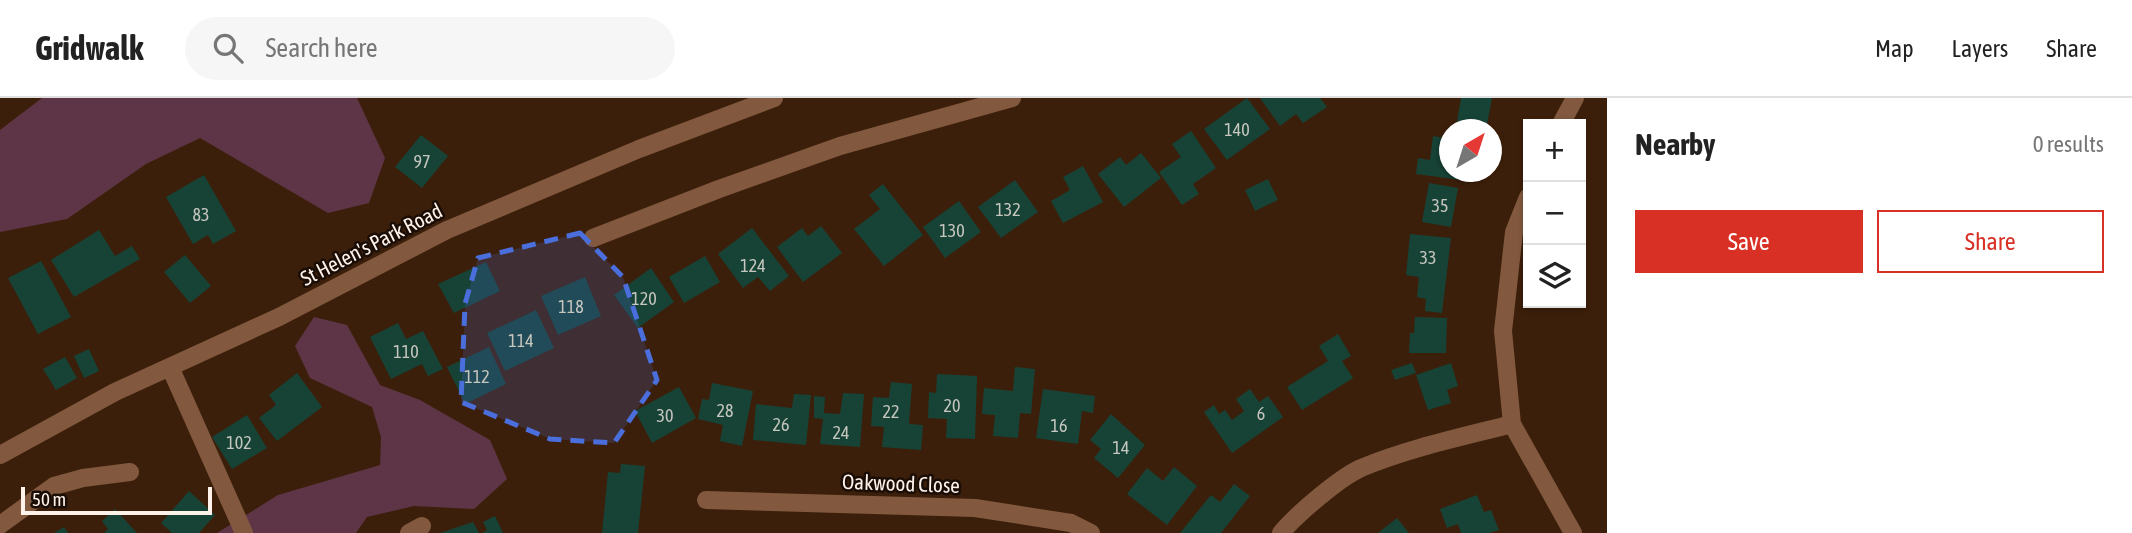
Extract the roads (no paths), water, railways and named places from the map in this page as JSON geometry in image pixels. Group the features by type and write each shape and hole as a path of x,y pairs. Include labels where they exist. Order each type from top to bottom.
{"street":[{"name":"St Helen's Park Road","path":"0,455 115,392 279,317 447,230 639,149 774,98"},
{"path":"593,238 840,146 1012,98"},
{"path":"1564,119 1575,98"},
{"path":"1523,210 1514,232 1503,331 1512,424 1573,533"},
{"path":"170,367 244,533"},
{"path":"1280,533 1296,516 1358,469 1424,447 1512,424"},
{"path":"0,525 54,486 83,478 130,472"},
{"name":"Oakwood Close","path":"706,500 975,508 1071,523 1091,533"}]}
